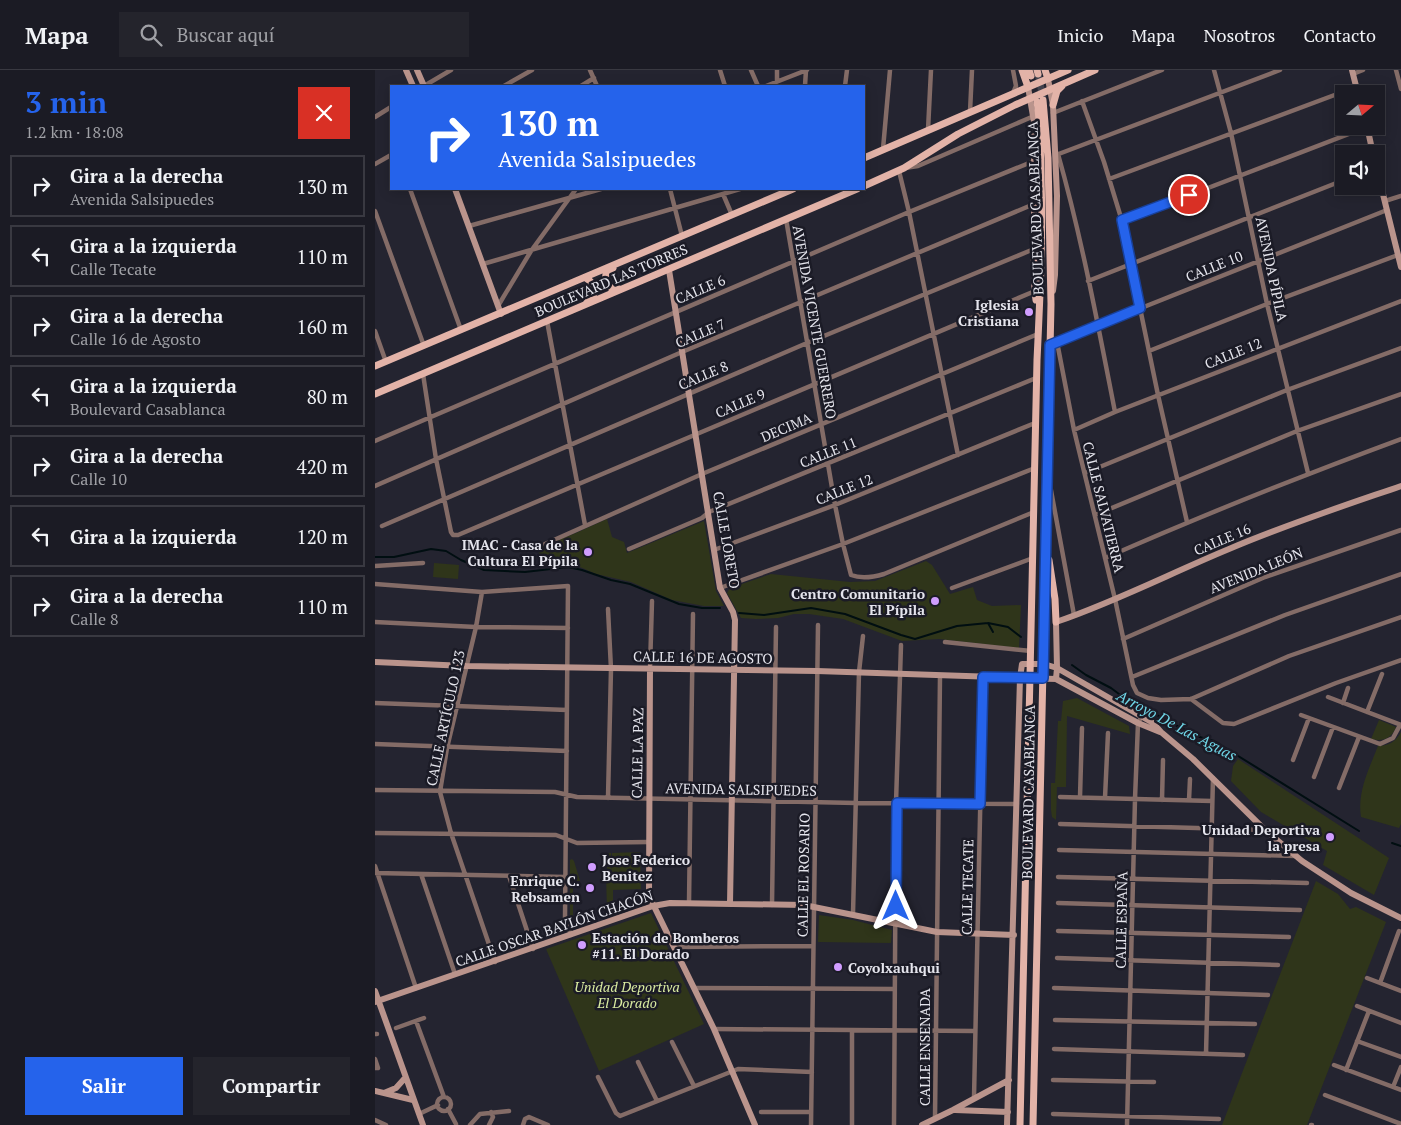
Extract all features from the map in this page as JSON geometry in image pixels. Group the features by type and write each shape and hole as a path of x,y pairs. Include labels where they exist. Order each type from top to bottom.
{"main road":[{"path":"1022,70 1028,87"},
{"path":"865,158 1068,70"},
{"path":"865,186 901,170 958,134 1037,100 1049,90 1095,70"},
{"path":"1036,72 1047,79"},
{"path":"1053,109 1059,89 1067,82"},
{"name":"BOULEVARD CASABLANCA","path":"1033,1125 1047,472 1053,343 1048,158 1037,100"},
{"name":"BOULEVARD CASABLANCA","path":"1019,1125 1031,678 1036,378 1042,246 1037,100"},
{"name":"BOULEVARD LAS TORRES","path":"375,366 791,190"},
{"name":"BOULEVARD LAS TORRES","path":"375,394 855,190"},
{"path":"1034,248 1035,291 1038,308"},
{"path":"617,264 606,274 605,281 611,288 625,288"},
{"path":"581,307 592,299 595,292 594,284 586,278"},
{"path":"1046,547 1055,599 1056,622"}],"street":[{"path":"406,70 413,85"},
{"path":"417,70 424,85"},
{"path":"426,85 451,70"},
{"path":"506,85 532,70"},
{"path":"720,70 725,85"},
{"path":"751,70 758,85"},
{"path":"777,70 777,81"},
{"path":"768,85 807,70 805,85"},
{"path":"845,85 847,70"},
{"path":"883,149 890,70"},
{"path":"928,130 931,70"},
{"path":"970,112 972,70"},
{"path":"1013,70 1015,86 1013,94"},
{"path":"1053,109 1162,70"},
{"name":"AVENIDA PÍPILA","path":"1214,70 1231,133 1267,304 1308,473"},
{"path":"1056,155 1280,70"},
{"path":"1356,85 1352,72 1363,70"},
{"path":"1396,70 1401,88"},
{"path":"593,71 597,85"},
{"path":"583,85 594,78"},
{"path":"1047,79 1053,109 1057,196 1055,274 1051,304"},
{"path":"1028,87 1037,100 1034,116 1034,248"},
{"path":"1109,179 1231,133 1335,98"},
{"path":"1082,100 1122,220 1158,395 1187,522"},
{"path":"375,116 390,108"},
{"path":"958,455 901,170 918,166 1034,116"},
{"path":"1122,220 1346,135"},
{"path":"1056,155 1071,201 1115,412"},
{"path":"375,164 390,156"},
{"name":"CALLE 6","path":"375,441 909,212 1034,161"},
{"path":"1088,281 1335,184"},
{"path":"410,190 461,330"},
{"path":"455,190 501,314"},
{"path":"498,306 531,251 575,190"},
{"path":"469,226 598,190"},
{"path":"670,190 682,236"},
{"path":"483,264 736,190"},
{"path":"723,194 732,215"},
{"path":"1383,195 1401,266"},
{"path":"1385,201 1401,196"},
{"name":"CALLE 7","path":"375,486 682,352 1034,204"},
{"name":"CALLE 10","path":"1053,343 1387,210"},
{"path":"375,211 424,346"},
{"name":"AVENIDA VICENTE GUERRERO","path":"786,219 835,505 851,575 867,577 884,574 1034,512"},
{"name":"CALLE 8","path":"382,526 807,343 1034,248"},
{"path":"1149,352 1267,304 1398,255"},
{"name":"CALLE LORETO","path":"669,270 720,588 735,616 730,904"},
{"name":"CALLE 9","path":"444,498 451,532 453,535 461,534 1035,291"},
{"name":"CALLE 12","path":"1074,430 1115,412 1401,300"},
{"path":"547,321 585,526"},
{"path":"375,331 386,362"},
{"name":"DECIMA","path":"545,544 702,474 1038,334"},
{"name":"CALLE SALVATIERRA","path":"1053,343 1137,693 1148,698 1167,700 1191,699"},
{"path":"1085,473 1287,390 1401,348"},
{"path":"423,374 444,498"},
{"name":"CALLE 11","path":"629,549 702,518 709,512 950,415 1036,378"},
{"path":"1095,515 1297,431 1401,394"},
{"name":"CALLE 12","path":"714,550 835,505 1035,423"},
{"path":"1105,558 1187,522 1308,473 1401,440"},
{"path":"720,588 843,544 1035,468"},
{"path":"1047,472 1074,615"},
{"name":"CALLE 16","path":"1056,622 1230,548 1296,522 1401,486"},
{"name":"AVENIDA LEÓN","path":"1123,639 1265,577 1401,530"},
{"path":"952,588 1033,558"},
{"path":"375,566 423,563"},
{"path":"1132,677 1285,615 1401,574"},
{"path":"375,584 481,592 568,586 565,918 571,935"},
{"name":"CALLE ARTÍCULO 123","path":"481,592 476,627 447,748 440,792 451,833 495,962"},
{"name":"CALLE LA PAZ","path":"651,601 649,896 714,1029 755,1125"},
{"path":"608,609 611,669 608,798"},
{"path":"689,902 693,614"},
{"path":"1401,617 1289,656 1191,699 1223,723 1234,724 1336,683 1401,660"},
{"path":"375,622 476,627 568,628"},
{"path":"1056,622 1056,679 1138,723 1161,732"},
{"name":"CALLE EL ROSARIO","path":"811,1125 818,625"},
{"path":"772,905 776,627"},
{"path":"853,914 859,672 863,636"},
{"path":"945,642 1031,651"},
{"path":"894,1125 897,803 901,645"},
{"name":"CALLE 16 DE AGOSTO","path":"375,662 611,669 859,672 1056,679"},
{"path":"1007,1125 1020,678 1023,664 1044,664 1057,668 1142,716 1213,778 1265,830 1296,856 1351,894 1401,918"},
{"path":"1367,712 1382,674"},
{"name":"CALLE ENSENADA","path":"935,1119 940,676"},
{"name":"CALLE TECATE","path":"974,1098 983,677"},
{"path":"1343,703 1348,688"},
{"path":"1301,715 1375,743 1384,743 1393,738 1401,725 1328,697"},
{"path":"375,703 567,710"},
{"name":"CALLE ESPAÑA","path":"1127,1125 1133,852 1138,723 1142,716"},
{"path":"1293,760 1309,718"},
{"path":"1080,797 1082,728"},
{"path":"1314,777 1333,728"},
{"path":"1105,798 1108,733"},
{"path":"1339,788 1359,737"},
{"path":"375,744 567,751"},
{"path":"1162,800 1163,760"},
{"path":"1206,1054 1213,778"},
{"path":"1189,800 1190,779"},
{"name":"AVENIDA SALSIPUEDES","path":"375,790 555,792 577,797 649,799 1017,804"},
{"path":"1060,797 1212,801"},
{"path":"1060,824 1265,830"},
{"path":"375,833 556,835 577,843 649,842"},
{"path":"1059,850 1296,856"},
{"path":"375,866 416,988"},
{"path":"376,873 565,877"},
{"path":"421,874 455,974"},
{"path":"509,876 533,948"},
{"path":"1058,877 1307,883"},
{"name":"CALLE OSCAR BAYLÓN CHACÓN","path":"377,1002 653,906 689,902 813,906 937,932 1013,935"},
{"path":"1058,904 1300,910"},
{"path":"1058,931 1289,937"},
{"path":"1380,983 1399,931"},
{"path":"675,947 813,946"},
{"path":"1057,958 1279,965"},
{"path":"1367,978 1401,991"},
{"path":"695,988 895,989"},
{"path":"1054,988 1268,995"},
{"path":"375,992 377,1002 423,1125"},
{"path":"1357,1006 1401,1023"},
{"path":"1345,1070 1369,1011"},
{"path":"396,1028 425,1018"},
{"path":"1055,1020 1255,1024"},
{"path":"416,1021 445,1097 451,1102 448,1110"},
{"path":"714,1029 974,1031"},
{"path":"852,1030 852,1125"},
{"path":"1357,1040 1401,1057"},
{"path":"672,1042 694,1086"},
{"path":"1054,1049 1243,1055"},
{"path":"375,1058 379,1068 375,1068"},
{"path":"638,1062 657,1101"},
{"path":"1334,1065 1401,1090"},
{"path":"1393,1087 1401,1067"},
{"path":"598,1077 616,1113 620,1116 731,1070 745,1068 812,1072"},
{"path":"384,1093 396,1088 405,1078"},
{"path":"922,1125 1009,1080"},
{"path":"1053,1080 1154,1082"},
{"path":"375,1091 413,1100"},
{"path":"1325,1095 1401,1124"},
{"path":"445,1097 439,1099 438,1105 442,1110 448,1110"},
{"path":"419,1114 438,1105"},
{"path":"448,1110 456,1124"},
{"path":"953,1110 1008,1112"},
{"path":"469,1125 478,1115 509,1111"},
{"path":"489,1125 493,1117 491,1112"},
{"path":"761,1112 811,1112"},
{"path":"1053,1114 1219,1119"},
{"path":"523,1125 525,1119 529,1117 548,1125"},
{"path":"375,1120 387,1125"}],"green space":[{"path":"607,519 612,537 624,542 627,553 704,521 716,591 724,606 704,606 672,600 631,582 596,574 580,567 541,567 538,548"},
{"path":"926,561 932,565 950,594 973,587 977,600 992,606 1021,605 1019,648 939,639 902,641 843,619 809,614 794,614 778,618 741,618 727,593 730,588 771,574 850,582 875,581"},
{"path":"434,563 459,565 458,579 433,577"},
{"path":"1077,698 1129,726 1130,734 1067,716 1066,787 1057,787 1056,820 1052,817 1051,810 1051,783 1055,783 1058,721 1061,721 1063,701"},
{"path":"1379,720 1396,727 1387,738 1371,739"},
{"path":"1401,732 1401,824 1399,828 1361,817 1360,808 1362,790 1378,746 1392,742"},
{"name":"Unidad Deportiva la presa","path":"1238,759 1389,858 1374,895 1323,865 1327,851 1261,812 1231,781 1233,766"},
{"path":"640,852 641,889 613,890 613,909 607,911 606,875 607,867 609,867 606,853 611,853 612,875 612,853"},
{"path":"572,859 580,881 573,881 573,923 570,918 570,860"},
{"path":"1316,881 1338,894 1350,909 1356,907 1386,922 1307,1125 1222,1125"},
{"name":"Unidad Deportiva El Dorado","path":"651,913 704,1024 599,1071 546,949"},
{"path":"819,915 853,920 892,930 891,943 818,942"}],"waterway":[{"name":"Arroyo De Las Aguas","path":"375,557 394,557 431,549 446,551 484,570 525,572 568,567 630,584 679,604 702,608 720,608"},
{"name":"Arroyo De Las Aguas","path":"739,613 764,615 811,608 845,614 915,639 957,626 988,623 993,632"},
{"path":"988,623 1008,627 1021,637"},
{"name":"Arroyo De Las Aguas","path":"1072,665 1123,697 1196,736 1214,741 1359,831"},
{"path":"1392,843 1401,846"}],"tunnel":[{"path":"1038,74 1043,98"}],"place":[{"name":"Iglesia Cristiana","path":"1029,312"},
{"name":"IMAC - Casa de la Cultura El Pípila","path":"588,552"},
{"name":"Centro Comunitario El Pípila","path":"935,601"},
{"name":"Unidad Deportiva la presa","path":"1330,837"},
{"name":"Jose Federico Benitez","path":"592,867"},
{"name":"Enrique C. Rebsamen","path":"590,888"},
{"name":"Estación de Bomberos #11. El Dorado","path":"582,945"},
{"name":"Coyolxauhqui","path":"838,967"}],"route":[{"path":"896,906 897,803 980,804 983,677 1043,678 1050,345 1097,324 1140,308 1122,220 1189,195"}]}
